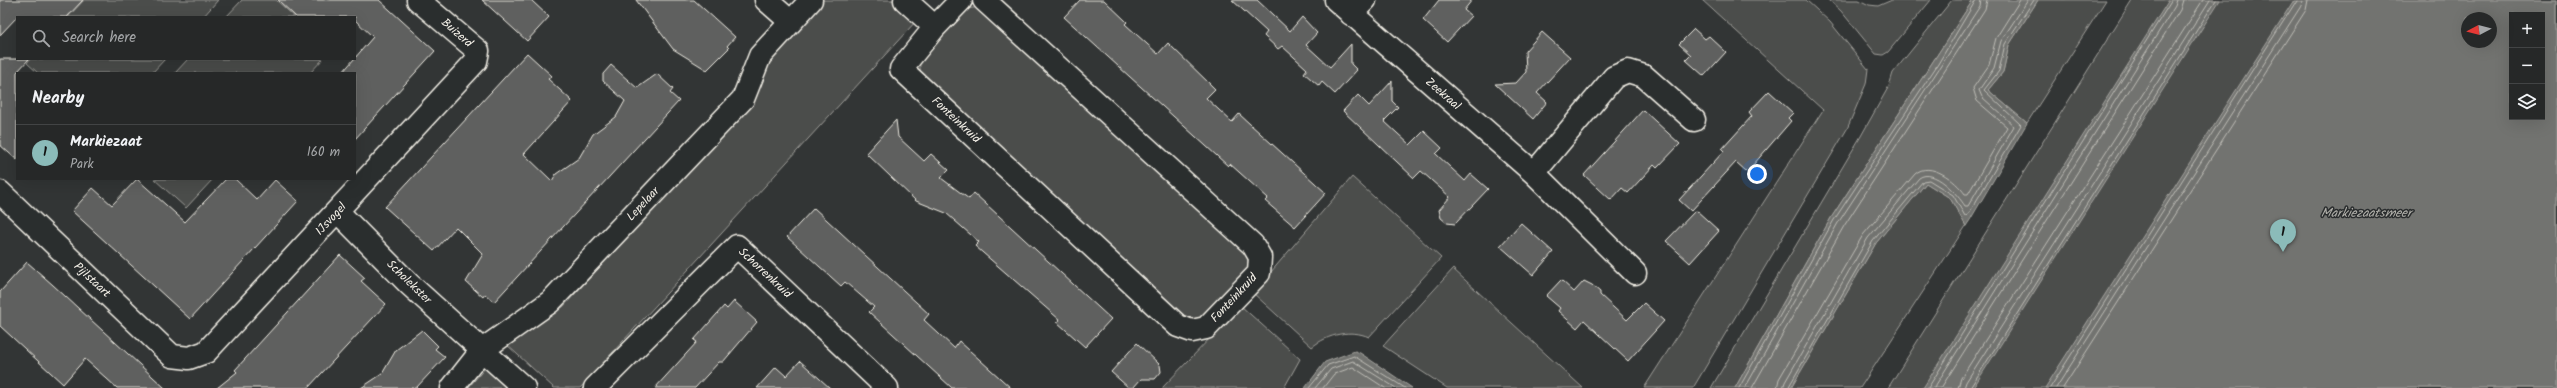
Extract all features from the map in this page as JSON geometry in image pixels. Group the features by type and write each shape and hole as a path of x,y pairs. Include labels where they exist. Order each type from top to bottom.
{"street":[{"name":"Buizerd","path":"418,0 478,51"},
{"path":"766,0 791,22"},
{"name":"Lepelaar","path":"452,388 482,350 550,302 743,99 760,56 811,0"},
{"path":"905,0 935,27"},
{"name":"Fonteinkruid","path":"961,0 935,27 901,69 1178,326 1192,331 1206,328 1259,273 1260,257 1254,245 984,0"},
{"name":"Zeekraal","path":"1351,5 1534,173 1635,273"},
{"name":"IJsvogel","path":"189,358 206,352 338,212 411,129 476,61 478,51"},
{"path":"1534,173 1614,77 1628,71 1644,76 1694,120"},
{"name":"Pijlstaart","path":"0,192 172,356 189,358"},
{"name":"Scholekster","path":"338,212 409,284 482,350"},
{"name":"Schorrenkruid","path":"594,388 737,246 887,388"},
{"path":"482,350 524,388"}],"shaded area":[{"path":"84,0 218,0 204,16 69,16"},
{"path":"242,0 276,0 294,16 227,16"},
{"path":"821,0 895,0 917,20 580,388 554,388 506,344 535,321 563,307 754,98 764,65"},
{"path":"1702,0 1806,0 1830,22 1868,69 1866,84 1847,129 1693,388 1644,388 1823,110"},
{"path":"1829,0 1859,0 1869,5 1878,6 1892,0 1931,0 1888,52 1883,55 1876,54 1841,11"},
{"path":"1952,0 1973,0 1831,218 1735,388 1711,388 1861,136 1889,86 1893,73"},
{"path":"2038,0 2106,0 2027,123 1988,90 2003,72 2009,45"},
{"name":"Markiezaatsmeer","path":"2132,0 2557,0 2557,388 1888,388"},
{"path":"983,7 1247,250 1249,269 1201,320 1181,318 921,77 919,58 963,9"},
{"path":"29,60 164,60 153,72 37,72 27,63"},
{"path":"187,60 322,60 311,72 176,72"},
{"path":"1352,177 1441,258 1369,337 1355,333 1340,334 1325,339 1312,347 1253,293"},
{"path":"155,180 212,180 186,208"},
{"path":"1926,183 1950,198 1966,226 1860,388 1791,388 1876,243"},
{"path":"1453,269 1583,388 1447,388 1383,346"},
{"path":"1241,306 1300,359 1284,388 1162,388"},
{"path":"492,360 523,388 468,388"}],"water":[{"path":"1973,0 2038,0 2009,45 2003,72 1988,90 2027,123 1970,220 1966,226 1950,198 1926,183 1876,243 1791,388 1735,388 1831,218"},
{"path":"2169,0 2220,0 1973,388 1923,388"},
{"name":"Markiezaatsmeer","path":"2294,0 2557,0 2557,388 2045,388"},
{"path":"1355,351 1412,388 1305,388 1325,362"}],"building":[{"path":"0,0 83,0 68,16 16,16 16,18 0,35"},
{"path":"278,0 379,0 435,51 356,138 356,72 343,72 353,60 356,60 356,57 373,37 356,21 356,16 295,16"},
{"path":"482,0 531,0 549,17 527,41"},
{"path":"636,0 694,0 735,37 727,46 729,48 707,70 673,49"},
{"path":"1080,0 1104,0 1127,22 1125,24 1158,54 1168,43 1215,89 1206,98 1232,122 1239,114 1326,193 1295,227 1265,201 1268,198 1230,164 1228,166 1064,17"},
{"path":"1232,0 1257,0 1290,31 1302,17 1317,33 1306,45 1330,67 1351,44 1351,64 1357,70 1335,94 1322,82 1319,86 1304,73 1307,69 1282,46 1278,49 1264,36 1267,32"},
{"path":"1439,0 1472,0 1464,10 1471,16 1447,42 1423,20"},
{"path":"1694,29 1705,39 1709,36 1726,52 1704,76 1686,60 1691,55 1679,44"},
{"path":"1542,32 1570,57 1537,93 1547,102 1533,119 1495,84 1516,83 1526,72 1525,51"},
{"path":"527,53 552,76 548,79 572,101 524,154 552,181 556,174 579,158 593,134 616,117 625,101 603,81 603,74 611,65 637,88 657,74 673,89 670,93 679,101 494,302 485,294 483,297 466,282 483,254 456,227 434,251 385,207"},
{"path":"0,59 28,60 16,72 16,159 0,145"},
{"path":"1392,81 1392,101 1398,107 1384,121 1410,145 1424,131 1442,148 1436,154 1465,181 1471,174 1488,189 1455,224 1447,223 1441,218 1439,210 1450,197 1421,171 1414,178 1343,111 1358,95 1369,106"},
{"path":"1769,91 1793,113 1788,118 1791,121 1747,172 1736,162 1691,211 1679,200 1724,151 1722,149 1752,116 1749,112"},
{"path":"1643,110 1680,144 1657,168 1654,165 1628,193 1622,188 1611,200 1584,175"},
{"path":"896,120 898,137 924,161 931,154 949,170 941,178 969,199 974,193 1111,319 1085,347 1057,322 1060,320 975,246 979,242 946,213 916,201 866,153"},
{"path":"136,180 138,180 185,222 225,180 236,180 257,200 275,180 298,201 190,319 72,211 93,188 112,205"},
{"path":"814,208 929,314 924,320 954,348 959,341 1011,388 952,388 869,312 874,307 845,282 841,286 787,237"},
{"path":"1696,210 1719,231 1690,263 1666,241"},
{"path":"1521,223 1553,252 1533,275 1500,246"},
{"path":"340,255 365,278 361,281 386,304 308,388 217,388 237,372 235,370"},
{"path":"27,262 165,388 117,388 85,359 63,384 0,326 0,292"},
{"path":"1561,280 1574,292 1584,281 1592,285 1600,292 1600,295 1627,320 1644,303 1664,321 1628,361 1584,320 1577,328 1558,311 1560,308 1546,296"},
{"path":"734,301 757,322 723,362 719,362 695,388 655,388 697,342 694,340 724,306 727,309"},
{"path":"422,330 438,346 435,349 445,357 416,388 361,388 382,374 396,350"},
{"path":"1137,343 1160,365 1161,372 1155,379 1141,379 1133,388 1129,388 1111,372"},
{"path":"800,361 830,388 757,388 776,367 786,376"}],"place":[{"name":"Markiezaat","path":"2283,252"}]}
